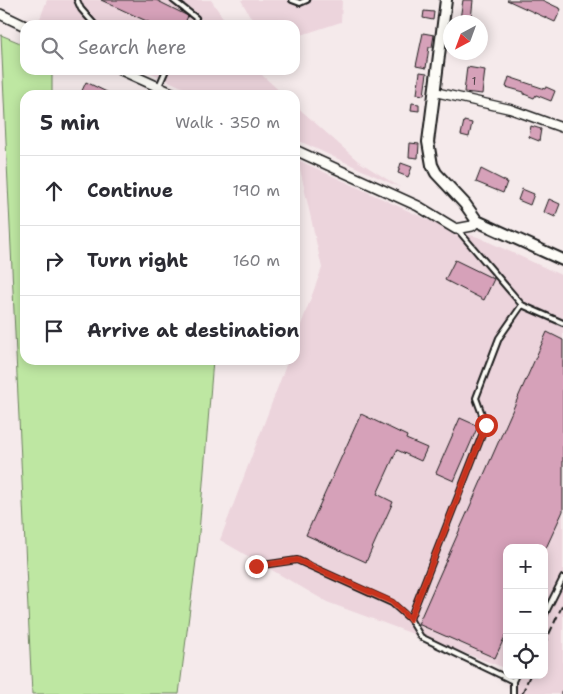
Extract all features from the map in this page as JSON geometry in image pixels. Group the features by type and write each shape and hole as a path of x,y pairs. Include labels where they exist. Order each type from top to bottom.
{"main road":[{"path":"446,0 436,92 428,142 432,165 436,173 465,204 477,221 563,260"}],"street":[{"path":"0,14 20,24"},
{"path":"132,75 165,90"},
{"path":"436,92 510,109 563,128"},
{"path":"300,152 418,206 456,229 472,226 477,221"}],"lane":[{"path":"77,0 81,10 90,20"},
{"path":"173,0 196,18"},
{"path":"292,0 300,3 307,0"},
{"path":"159,87 164,75"},
{"path":"456,229 522,305 563,323"},
{"path":"410,619 486,425 476,398 499,338 522,305"},
{"path":"256,566 297,560 392,602 410,619 420,637 513,680 513,694"},
{"path":"548,608 563,578"}],"shaded area":[{"path":"47,0 211,0 225,20 39,20"},
{"path":"241,0 342,0 341,22 300,35 300,20 252,20"},
{"path":"156,75 262,75 278,90 188,90"},
{"path":"300,109 358,161 401,188 300,141"},
{"path":"300,161 450,230 478,237 563,276 563,694 510,694 507,679 548,679 548,544 503,544 503,667 327,602 220,540 286,365 300,365 300,327 322,268 300,169"}],"green space":[{"path":"1,35 20,43 20,75 52,75 52,90 20,90 20,365 213,365 198,545 179,694 32,694"}],"building":[{"path":"101,0 156,0 188,16 186,20 144,20"},
{"path":"463,0 473,0 472,15 461,15"},
{"path":"507,0 542,0 561,9 555,22"},
{"path":"424,11 434,12 433,20 423,18"},
{"path":"423,33 434,35 432,47 429,47 426,68 416,66"},
{"path":"467,67 485,70 482,94 464,92"},
{"path":"420,72 427,73 424,95 417,94"},
{"path":"509,77 555,91 551,101 536,95 534,98 524,94 524,92 506,87"},
{"path":"86,82 103,90 82,90"},
{"path":"412,103 419,104 419,111 411,110"},
{"path":"464,121 472,123 469,137 461,135"},
{"path":"531,126 541,129 539,141 529,137"},
{"path":"410,143 419,144 418,158 409,157"},
{"path":"401,163 412,167 408,177 398,173"},
{"path":"481,169 507,182 503,193 476,182"},
{"path":"522,189 534,194 530,205 518,200"},
{"path":"549,199 560,204 555,217 544,212"},
{"path":"455,260 494,279 484,300 445,280"},
{"path":"547,332 563,340 563,511 548,544 503,544 503,641 495,658 418,624"},
{"path":"361,414 407,436 406,439 427,448 421,461 397,450 377,494 393,502 366,562 306,535"},
{"path":"460,418 478,426 454,481 436,473"}],"railway":[{"path":"548,636 563,604"},
{"path":"522,694 528,679"},
{"path":"561,694 563,690"}],"route":[{"path":"256,566 297,560 392,602 410,619 486,425"}]}
